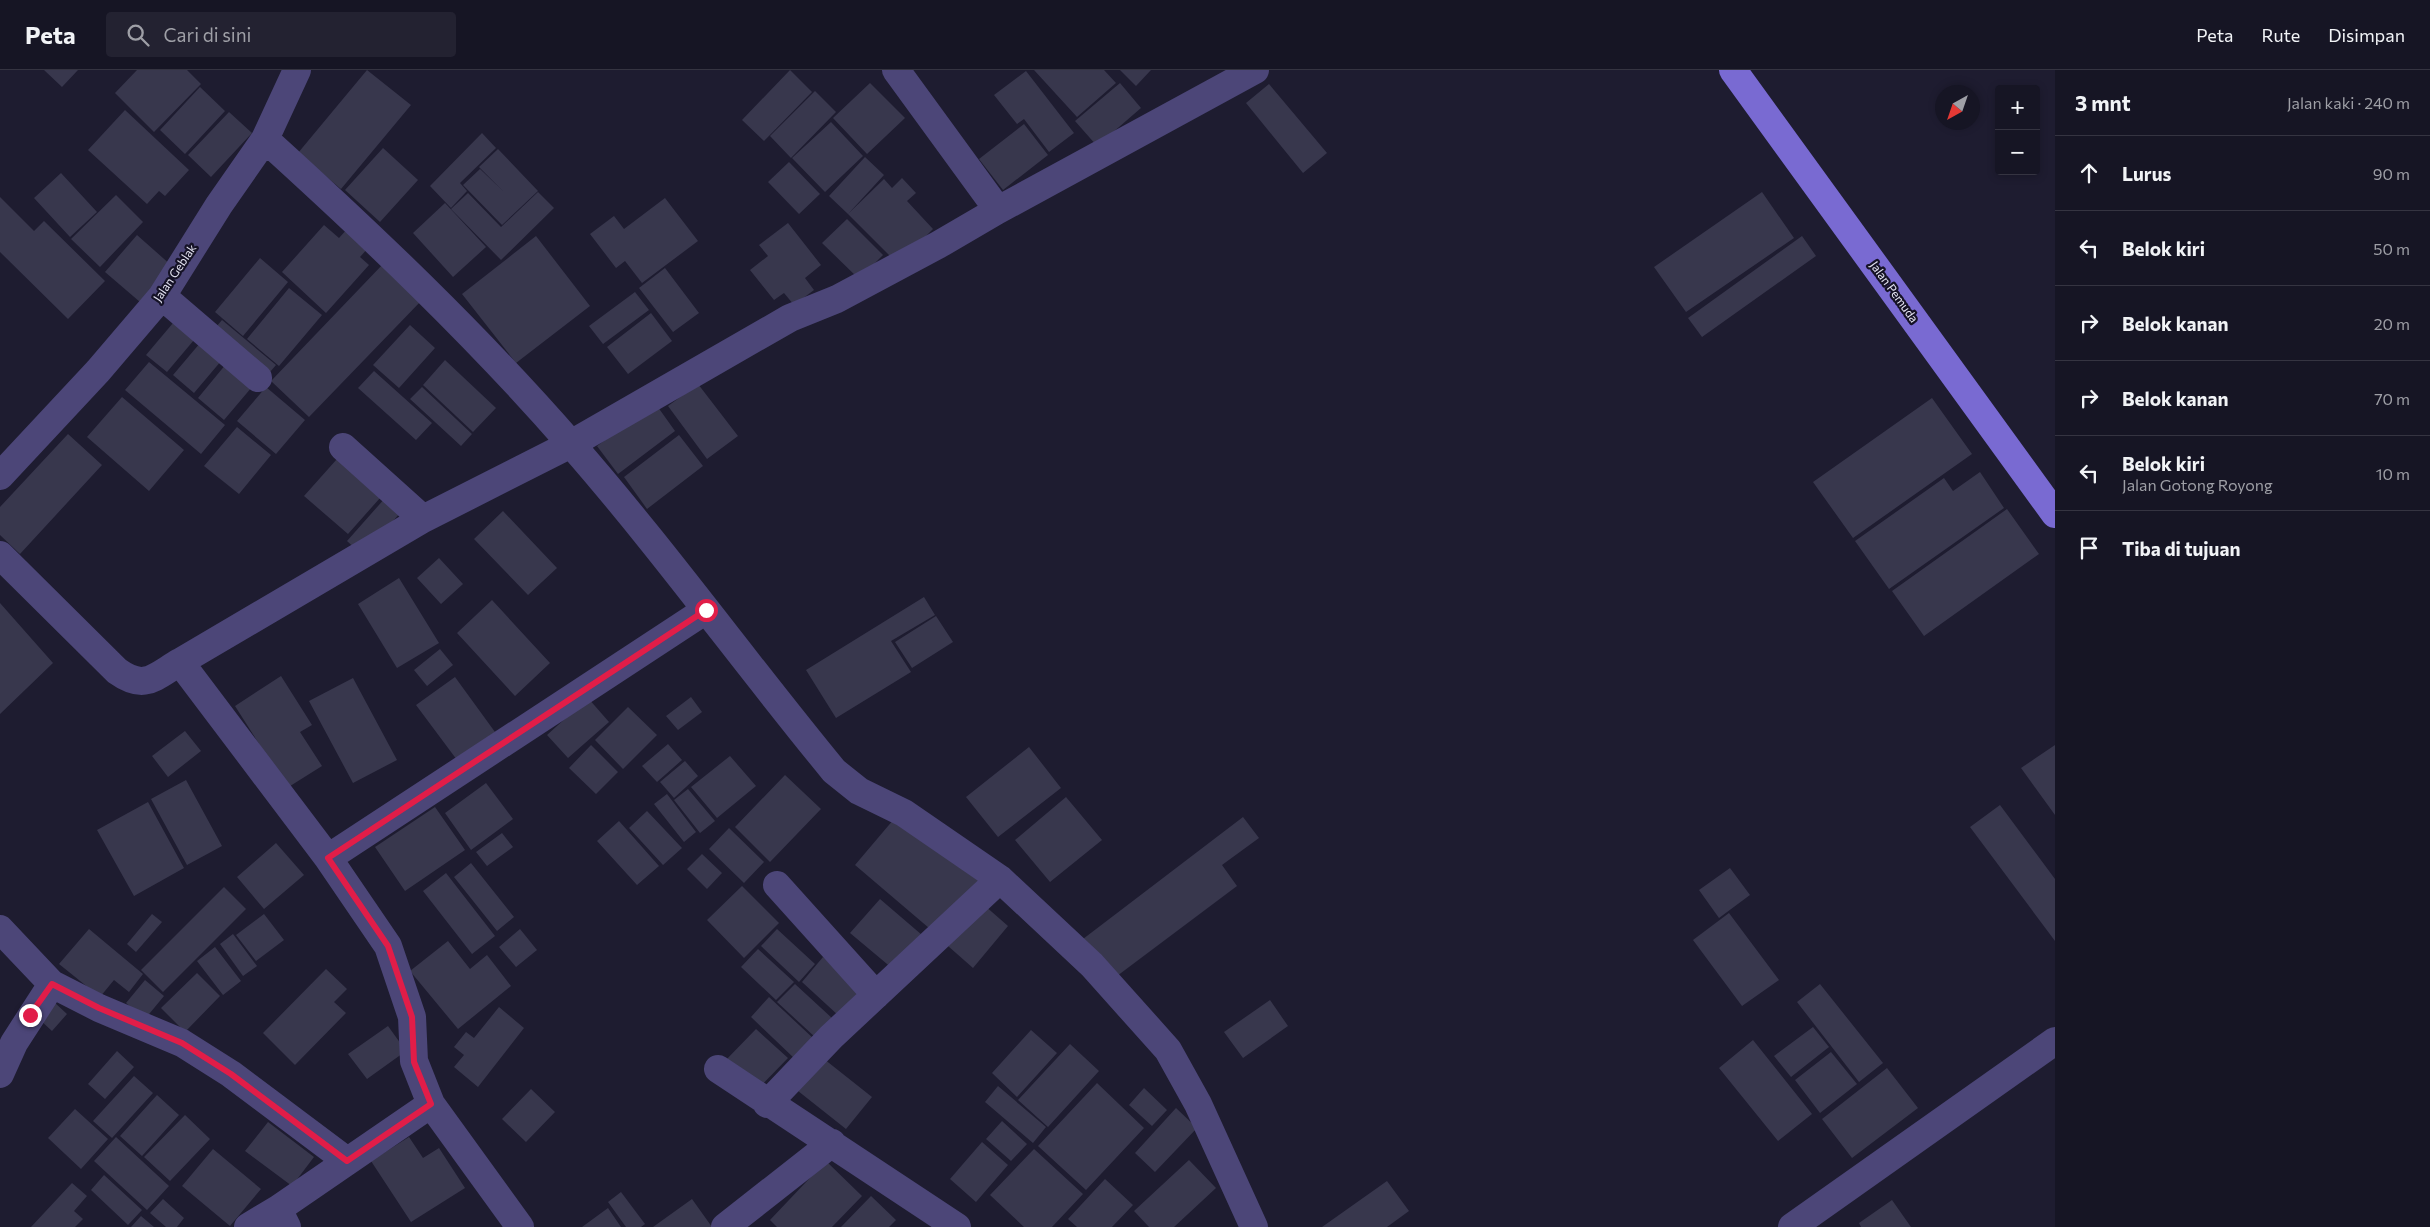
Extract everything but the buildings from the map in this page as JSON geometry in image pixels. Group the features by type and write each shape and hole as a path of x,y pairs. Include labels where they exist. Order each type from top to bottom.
{"main road":[{"name":"Jalan Pemuda","path":"1733,70 2055,514"}],"street":[{"name":"Jalan Geblak","path":"0,476 98,371 162,296 219,206 265,139 297,70"},
{"path":"896,70 998,210"},
{"path":"0,555 117,671 130,681 140,683 149,680 424,519 571,444 790,318 837,299 1255,70"},
{"path":"265,139 371,235 444,308 571,444 834,771 859,791 904,813 1000,879 1092,965 1168,1050 1198,1104 1254,1227"},
{"path":"162,296 258,378"},
{"path":"343,447 424,519"},
{"path":"328,858 706,610"},
{"path":"180,662 328,858 388,946 412,1017 414,1062 431,1104 520,1227"},
{"path":"767,1104 831,1037 1000,879"},
{"path":"777,884 876,995"},
{"path":"0,929 52,984 99,1008 182,1043 231,1074 347,1161"},
{"path":"0,1074 14,1043 52,984"},
{"path":"1792,1227 2055,1041"},
{"path":"718,1069 767,1104 832,1143 957,1227"},
{"path":"248,1227 282,1218 347,1161 431,1104"},
{"path":"725,1227 832,1143"}],"route":[{"path":"30,1015 52,984 99,1008 182,1043 231,1074 347,1161 431,1104 414,1062 412,1017 388,946 328,858 706,610"}]}
